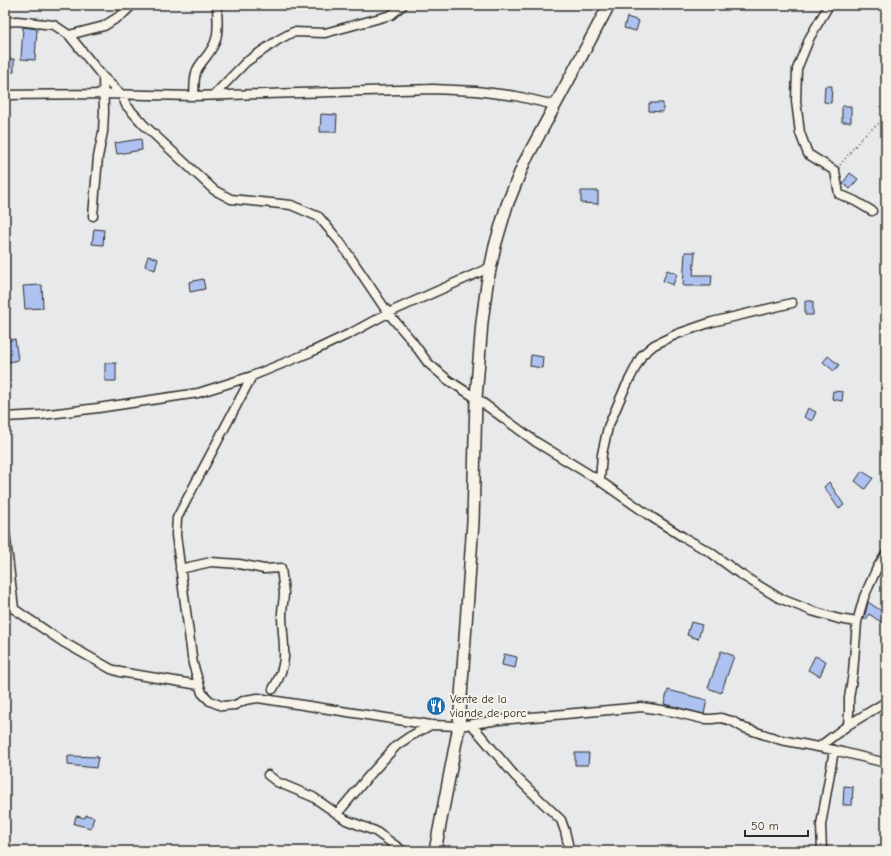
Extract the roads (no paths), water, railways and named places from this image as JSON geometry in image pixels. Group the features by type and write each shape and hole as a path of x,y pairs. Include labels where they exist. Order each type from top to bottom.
{"main road":[{"path":"435,851 459,726 473,522 476,398 482,322 495,246 507,205 524,163 609,5"}],"street":[{"path":"69,35 104,26 123,14 132,5"},
{"path":"194,96 195,76 197,69 212,49 216,39 218,26 217,5"},
{"path":"214,95 246,62 278,40 293,32 325,34 391,15 403,5"},
{"path":"829,5 810,37 797,69 796,101 800,133 808,154 835,171 839,194 855,201 872,212"},
{"path":"5,22 17,21 54,25 69,35 103,77 122,96 126,105 144,125 221,195 231,199 291,205 319,217 340,242 388,313 412,341 428,363 448,380 476,398 536,442 600,481 650,516 710,552 740,574 779,598 812,611 839,619 857,622"},
{"path":"93,216 98,157 103,132 103,77"},
{"path":"5,95 103,94 122,96 194,96 433,89 476,91 516,96 555,105"},
{"path":"5,417 40,415 98,408 182,395 198,392 252,376 317,349 388,313 491,267"},
{"path":"600,481 602,454 608,427 624,390 642,356 654,345 676,334 712,322 792,303"},
{"path":"252,376 177,518 176,535 193,664 202,693 210,701 222,706 235,705 245,700 258,698 431,725 459,726 499,720 642,707 674,712 703,719 721,718 732,720 744,728 782,740 834,750 886,763"},
{"path":"5,532 14,609"},
{"path":"848,725 850,712 849,698 853,673 857,622 864,598 877,568 886,554"},
{"path":"180,569 211,562 240,564 264,569 281,568 284,593 282,614 284,663 279,679 273,689"},
{"path":"5,605 14,609 63,642 111,669 120,672 199,685"},
{"path":"819,747 848,725 886,702"},
{"path":"337,814 396,746 431,725"},
{"path":"472,725 514,776 561,820 568,844"},
{"path":"822,851 821,825 834,750"},
{"path":"268,775 277,782 312,797 346,820 375,831 403,851"},
{"path":"86,851 100,851"}],"place":[{"name":"Vente de la viande de porc","path":"436,706"}]}
